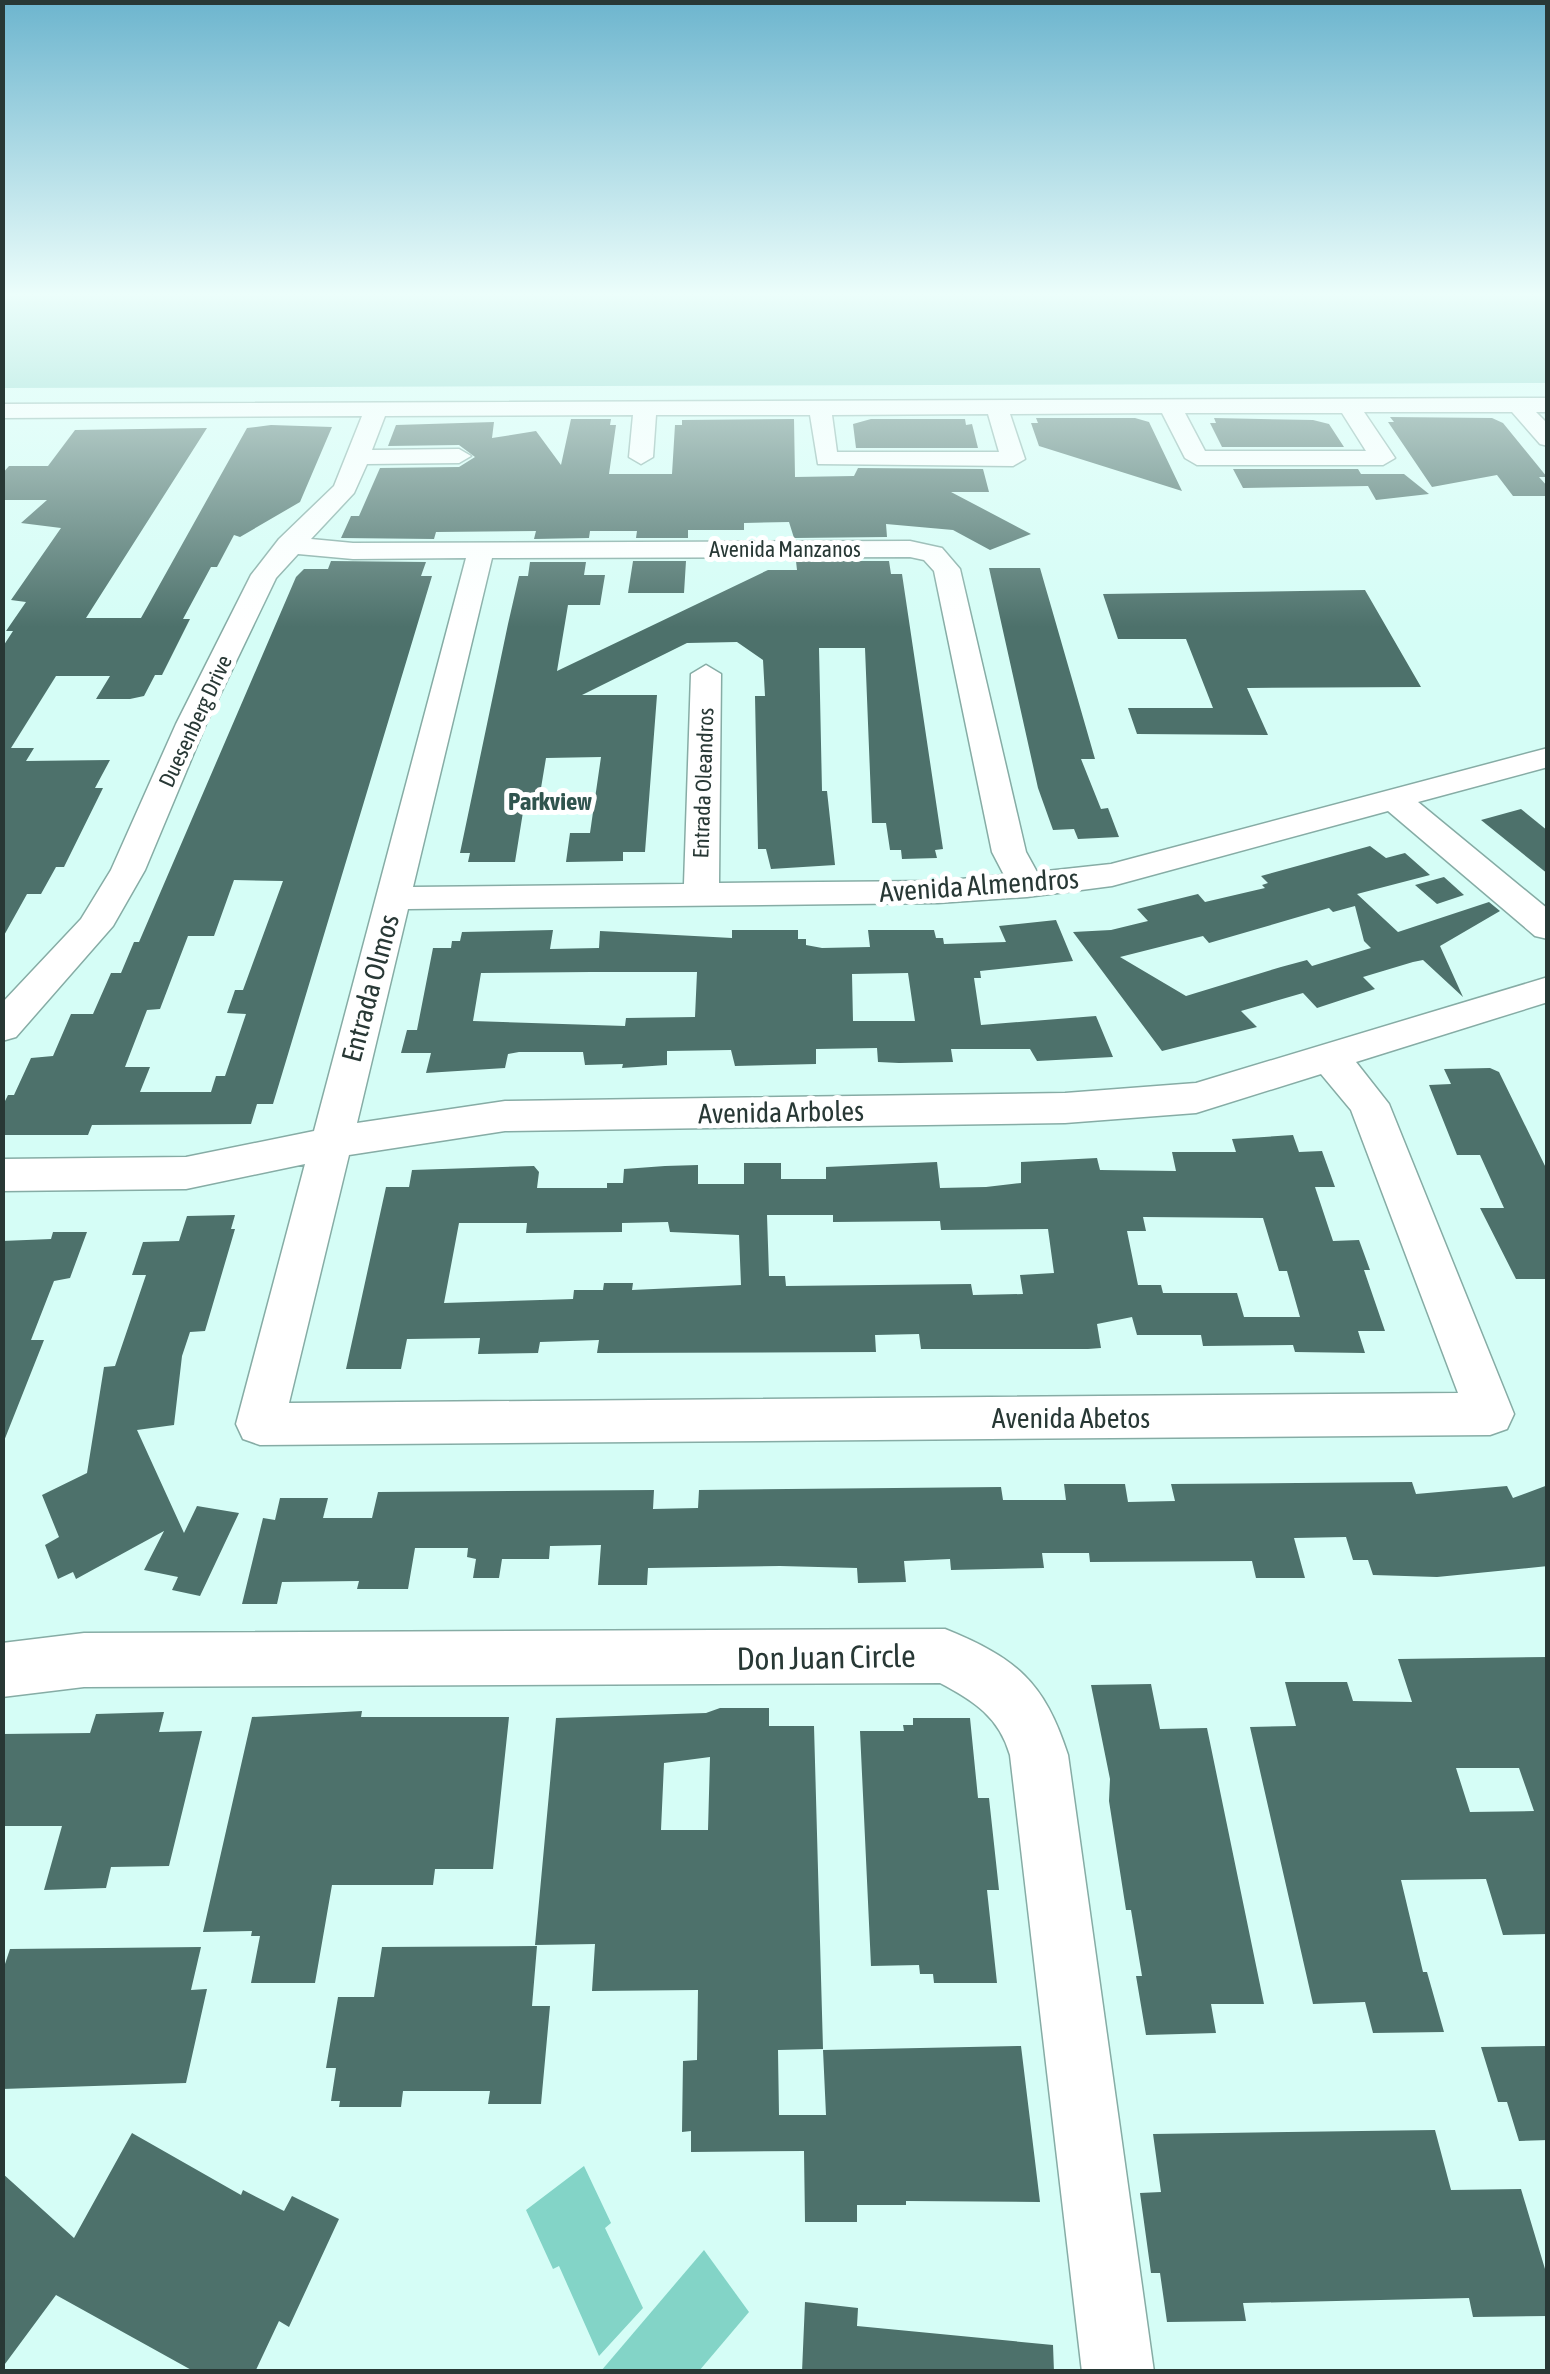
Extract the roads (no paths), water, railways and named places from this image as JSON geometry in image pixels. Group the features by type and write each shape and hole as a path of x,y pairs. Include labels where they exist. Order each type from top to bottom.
{"street":[{"path":"1170,406 1197,458 1383,458 1348,405"},
{"path":"1518,405 1548,440"},
{"path":"14,410 1548,405"},
{"path":"640,456 646,407"},
{"path":"820,407 826,459 1013,459 997,407"},
{"name":"Duesenberg Drive","path":"2,1028 95,926 128,870 264,575 345,488 360,458 376,408"},
{"path":"360,458 458,456"},
{"name":"Avenida Manzanos","path":"288,545 354,551 910,548 933,554 947,569 1009,852 1027,886"},
{"name":"Entrada Olmos","path":"260,1424 327,1146 481,551"},
{"name":"Entrada Oleandros","path":"700,893 706,674"},
{"name":"Avenida Almendros","path":"394,898 938,892 1027,886 1112,875 1548,757"},
{"path":"1394,799 1548,928"},
{"name":"Avenida Arboles","path":"2,1175 186,1173 410,1128 505,1116 1134,1105 1196,1098 1548,988"},
{"name":"Avenida Abetos","path":"260,1424 1490,1414 1369,1104 1330,1058"},
{"name":"Don Juan Circle","path":"2,1670 84,1660 945,1656 1004,1688 1029,1718 1039,1755 1118,2372"}],"district":[{"name":"Parkview","path":"550,801"}]}
